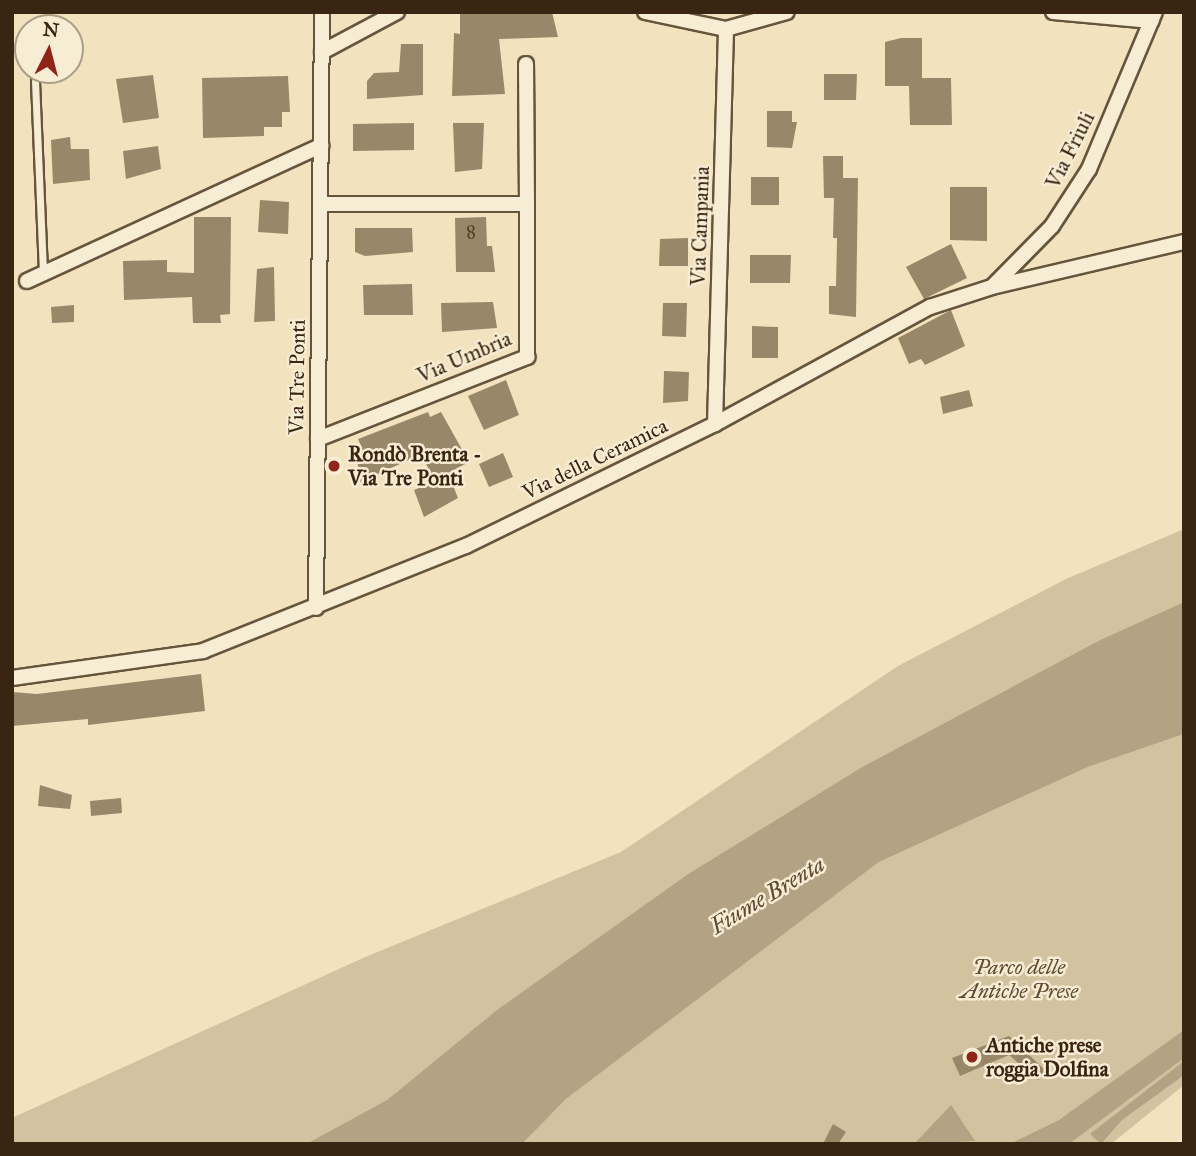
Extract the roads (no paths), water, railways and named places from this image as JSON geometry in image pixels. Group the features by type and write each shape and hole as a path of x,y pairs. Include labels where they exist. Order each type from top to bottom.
{"street":[{"name":"Via Tre Ponti","path":"316,608 322,12"},
{"path":"322,52 397,12"},
{"path":"645,12 726,29 787,12"},
{"path":"1053,12 1153,17"},
{"name":"Via Friuli","path":"992,287 1052,226 1089,169 1153,17"},
{"name":"Via Campania","path":"715,424 726,29"},
{"name":"Via Umbria","path":"318,439 527,357 527,64"},
{"path":"27,281 321,146"},
{"path":"320,204 527,204"},
{"name":"Via della Ceramica","path":"12,678 203,651 466,546 715,424 873,334 930,307 992,287 1184,242"}],"lane":[{"path":"35,84 44,273"}],"water":[{"name":"Fiume Brenta","path":"1184,602 1184,734 1088,767 879,862 566,1099 522,1144 306,1144 387,1100 498,1009 688,874 862,767 1100,640"},
{"path":"1184,1030 1184,1058 1069,1144 1010,1144 1059,1120"},
{"path":"1184,1061 1184,1075 1122,1120 1101,1144 1090,1134"},
{"path":"951,1105 975,1141 914,1144"}],"place":[{"name":"Rondò Brenta - Via Tre Ponti","path":"334,466"},
{"name":"Antiche prese roggia Dolfina","path":"972,1057"}],"park label":[{"name":"Parco delle Antiche Prese","path":"1019,979"}]}
